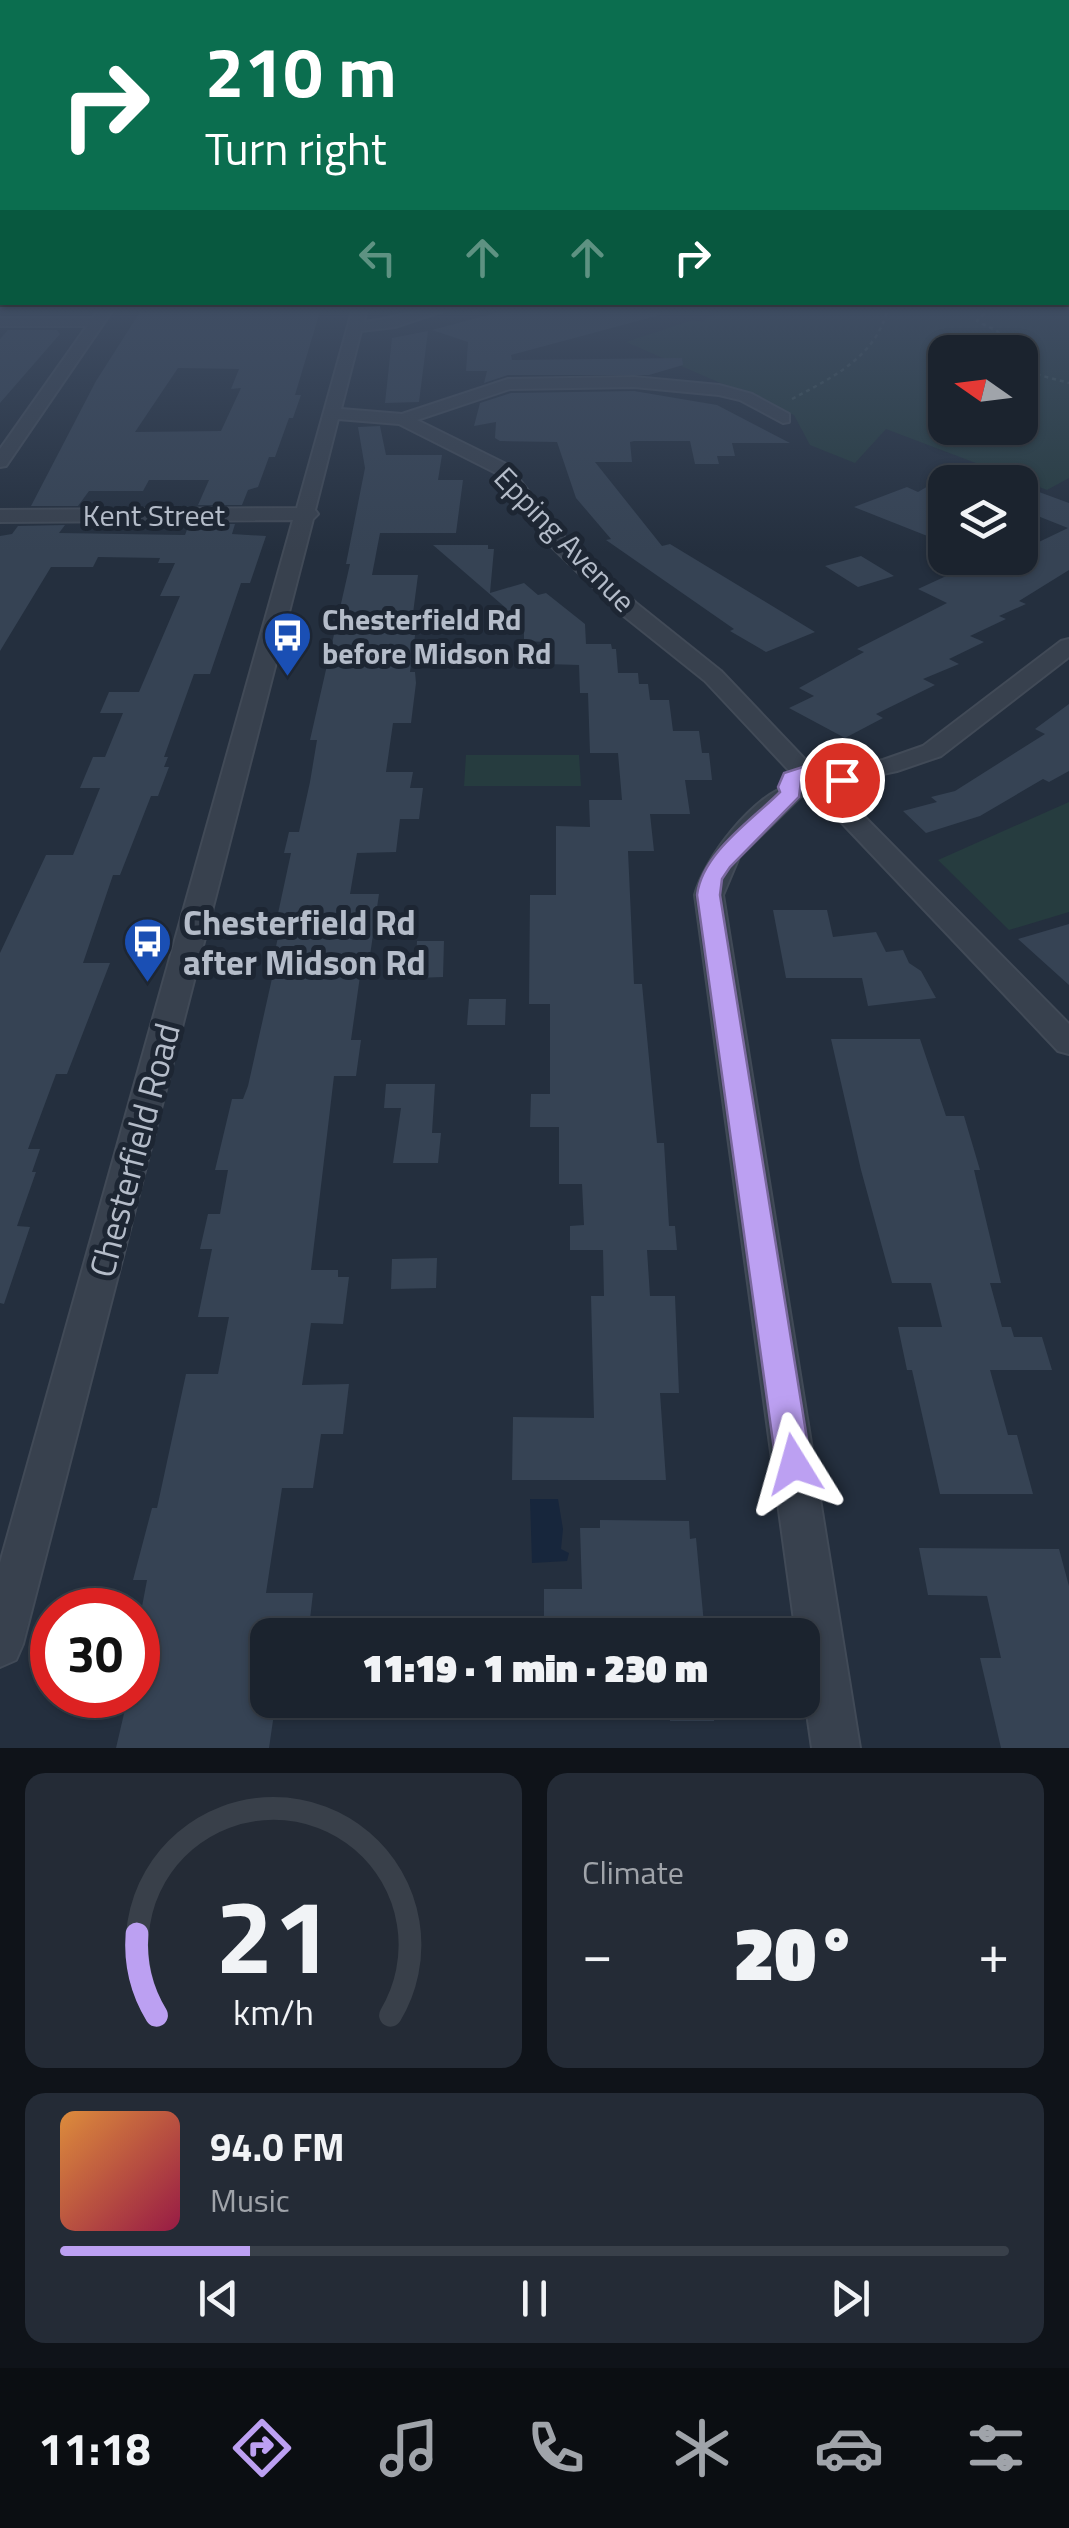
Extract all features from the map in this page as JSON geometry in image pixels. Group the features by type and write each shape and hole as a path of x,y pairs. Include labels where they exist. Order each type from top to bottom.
{"street":[{"path":"0,462 50,390"},
{"name":"Chesterfield Road","path":"0,1644 340,390"},
{"path":"403,419 483,390"},
{"path":"713,390 746,397 778,414"},
{"name":"Epping Avenue","path":"334,414 403,419 502,469 558,542 628,608 713,676 798,782"},
{"name":"Kent Street","path":"0,516 308,514"},
{"path":"836,1748 709,895 710,878 798,782 816,803 836,789 932,751 1069,646"},
{"path":"836,789 1069,1043"}],"path":[{"path":"778,414 816,390"}],"green space":[{"path":"735,390 928,390 928,445 886,429 855,463 810,445 794,415"},
{"path":"1038,390 1069,390 1069,478 1047,490 1038,487 1038,465 981,465 928,445 1038,445"},
{"path":"466,755 579,755 581,786 464,786"},
{"path":"1069,802 1069,912 1009,930 938,860"}],"water":[{"path":"530,1499 558,1499 563,1529 561,1549 569,1553 567,1561 532,1563"}],"building":[{"path":"0,390 12,390 0,403"},
{"path":"92,390 164,390 135,432 221,431 240,390 297,390 295,395 301,395 275,457 269,457 258,487 248,490 242,505 198,505 209,480 149,480 143,491 89,491 78,506 31,506"},
{"path":"386,390 421,390 419,402 385,403"},
{"path":"634,391 717,405 790,443 732,443 735,456 717,456 719,464 695,464 690,441 634,441 630,442 632,462 595,462 662,546 670,544 815,632 766,652 730,631 734,629 606,540 611,539 576,498 557,442 500,441 495,438 496,422 474,426 480,403 511,393"},
{"path":"380,426 386,455 442,455 438,480 463,480 456,533 380,533 372,575 418,575 412,621 417,621 410,672 415,672 416,683 411,723 393,723 386,772 413,772 410,788 423,788 419,819 400,819 396,852 357,853 350,894 379,894 368,969 361,969 351,1040 361,1040 356,1076 334,1076 311,1270 338,1270 338,1277 349,1277 343,1324 311,1323 302,1385 349,1384 343,1434 321,1434 313,1488 282,1488 266,1593 313,1593 310,1618 250,1618 250,1718 273,1718 269,1748 116,1748 123,1718 160,1718 160,1588 146,1588 147,1580 133,1580 152,1508 157,1508 186,1374 218,1374 229,1317 198,1317 212,1249 200,1249 208,1214 220,1214 228,1170 215,1170 232,1099 243,1099 248,1086 277,956 279,932 274,932 291,853 284,853 289,832 299,832 310,782 317,740 310,740 350,564 346,564 365,468 358,427"},
{"path":"928,486 928,536 854,507 907,487 918,492"},
{"path":"1038,492 1069,503 1069,570 1019,601 1026,604 999,616 1006,619 970,636 984,642 949,659 959,664 923,679 935,685 876,714 883,718 845,738 789,708 814,696 799,688 864,652 857,649 947,603 918,589 948,575 1038,575 1038,542 1068,528 1038,516"},
{"path":"189,524 235,524 232,534 266,536 250,583 241,583 210,674 194,674 164,757 168,757 164,767 169,767 158,796 151,796 120,875 113,875 83,963 110,963 67,1074 56,1074 28,1149 40,1149 17,1226 30,1227 4,1304 0,1303 0,953 46,855 73,855 100,788 80,788 93,757 105,757 123,713 100,713 109,692 139,692 180,596 160,596 175,563 158,563 160,558 98,557 93,567 51,567 0,651 0,536 12,534 18,526 65,525 59,533 185,535"},
{"path":"433,545 488,545 488,549 494,549 490,593 524,583 538,595 546,593 585,624 586,644 611,644 616,649 618,673 638,673 639,684 648,684 650,700 669,700 673,731 699,731 702,753 709,753 712,780 685,780 690,814 650,814 654,851 628,851 634,984 642,984 657,1143 664,1143 669,1226 675,1226 677,1250 647,1250 650,1296 675,1296 679,1393 660,1393 666,1480 512,1480 513,1417 594,1418 591,1296 604,1296 603,1250 570,1250 570,1226 584,1225 582,1184 559,1184 559,1127 530,1127 531,1094 550,1094 550,1004 529,1004 530,895 556,895 556,826 590,827 589,800 622,800 618,753 590,753 588,693 580,693 579,665 546,664 546,642 524,641 524,632 500,611 507,609"},
{"path":"861,556 894,576 858,587 825,566"},
{"path":"1069,704 1069,771 1049,782 1043,779 980,816 926,833 903,811 937,802 931,797 955,791 1045,734 1035,729"},
{"path":"773,910 827,910 833,937 876,932 886,952 903,950 936,998 868,1006 862,978 786,978"},
{"path":"1069,924 1069,985 1018,939"},
{"path":"417,941 444,941 443,977 415,978"},
{"path":"469,999 506,999 505,1025 467,1025"},
{"path":"831,1039 920,1039 946,1116 964,1116 980,1170 974,1170 1001,1283 990,1283 1002,1327 1011,1327 1014,1337 1042,1337 1052,1370 990,1370 1008,1435 1017,1435 1033,1494 940,1494 912,1370 907,1370 898,1327 942,1327 931,1283 892,1283"},
{"path":"386,1084 435,1084 432,1133 441,1133 438,1163 393,1163 401,1108 384,1108"},
{"path":"437,1258 436,1288 391,1289 392,1259"},
{"path":"600,1520 689,1521 690,1539 696,1538 703,1618 544,1618 544,1589 582,1589 580,1528 600,1528"},
{"path":"919,1548 1059,1549 1069,1586 1069,1748 1001,1748 980,1658 1001,1658 987,1596 928,1595"},
{"path":"670,1718 714,1718 714,1721"}],"place":[{"name":"Chesterfield Rd before Midson Rd","path":"287,678"},
{"name":"Chesterfield Rd after Midson Rd","path":"148,984"}],"route":[{"path":"794,1464 710,914 710,878 792,792 789,782 796,774 812,770 842,780"}]}
